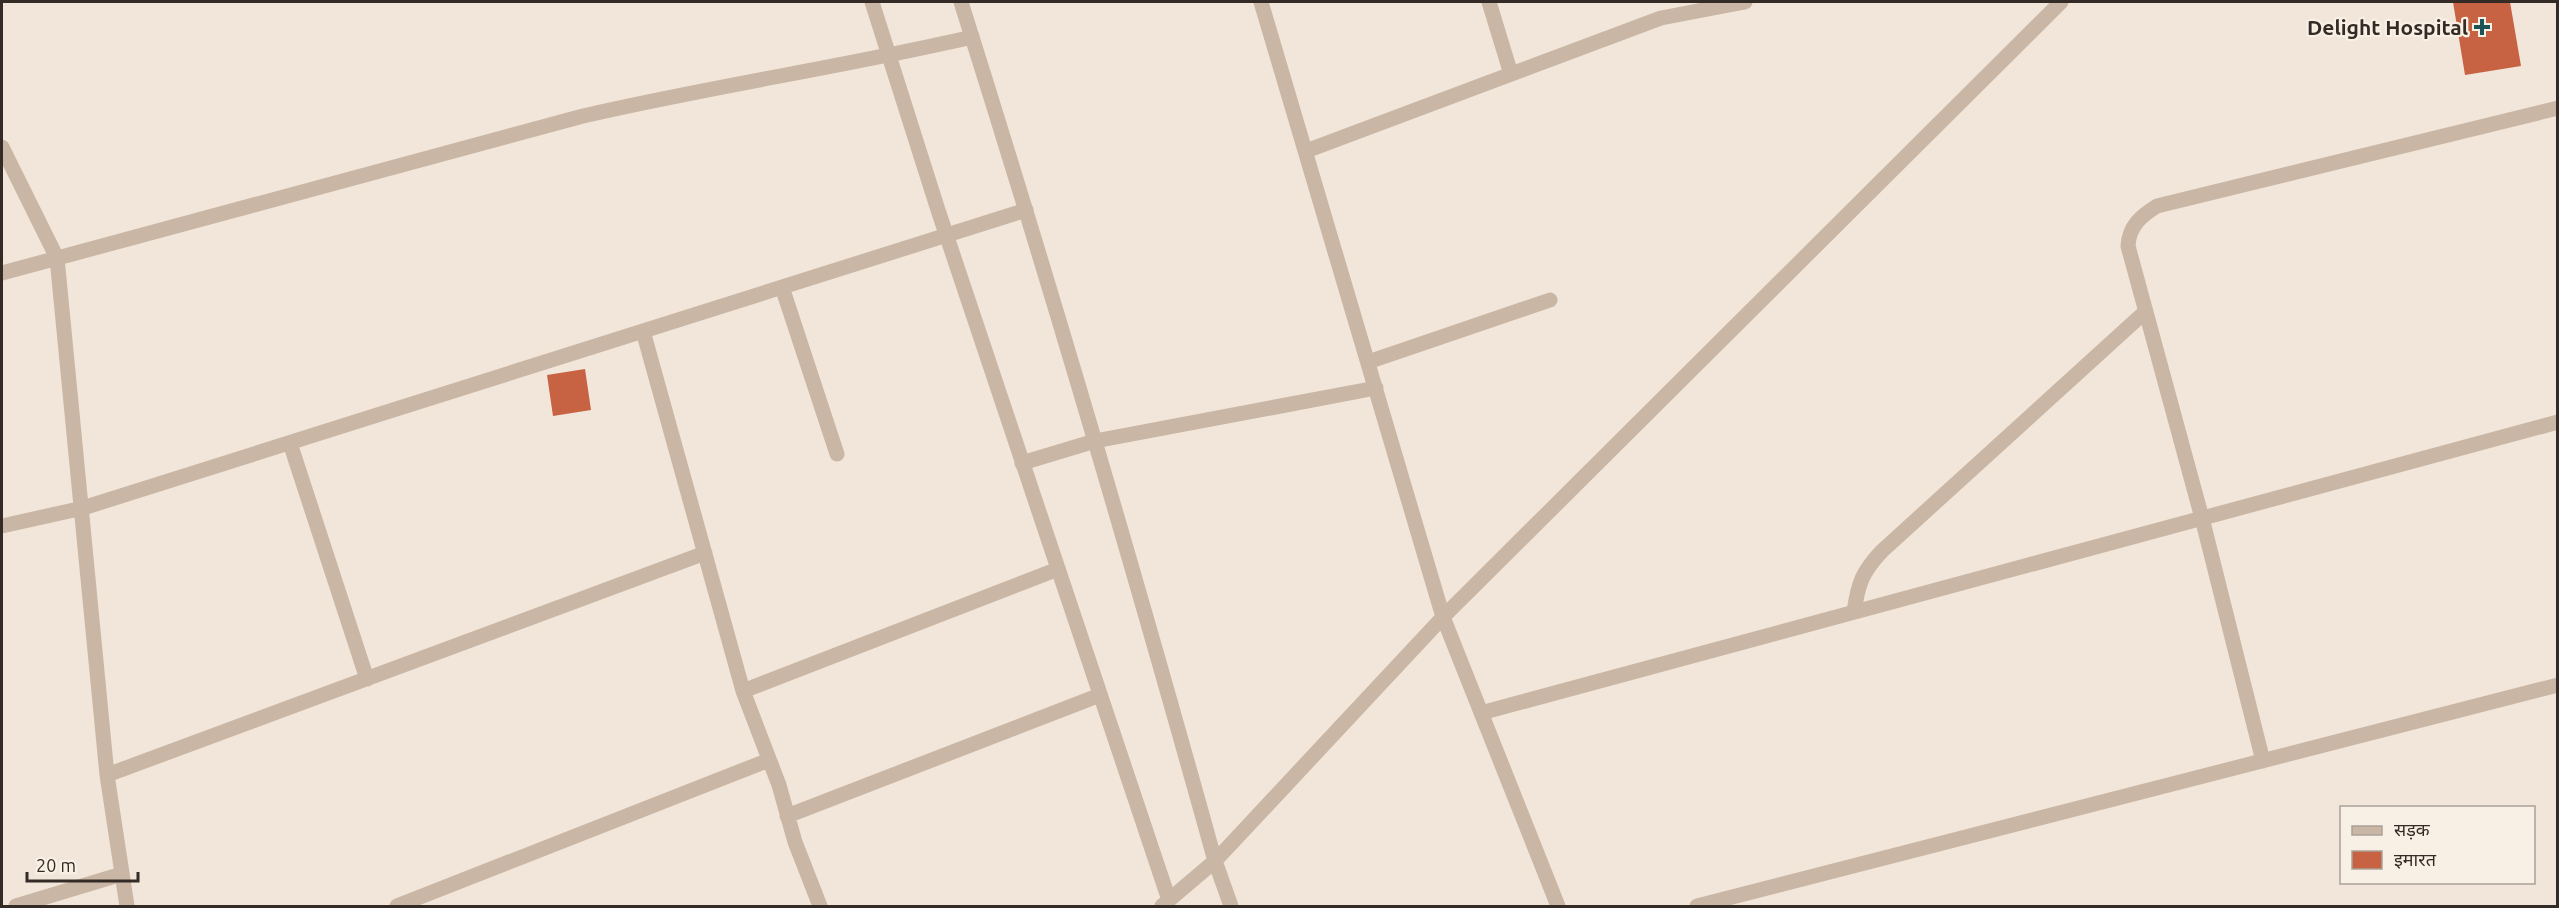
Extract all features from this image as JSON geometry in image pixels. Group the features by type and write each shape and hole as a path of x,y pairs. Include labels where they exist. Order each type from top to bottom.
{"street":[{"path":"872,2 946,235 1170,904 1215,861 1443,617 2061,2"},
{"path":"961,2 1095,441 1215,861 1231,906"},
{"path":"1261,2 1443,617 1558,906"},
{"path":"1489,2 1511,74"},
{"path":"1306,151 1661,18 1745,2"},
{"path":"2,273 583,116 654,100 889,57 972,37"},
{"path":"2264,760 2202,518 2128,246 2129,234 2140,218 2157,206 2558,108"},
{"path":"2,147 57,258 83,508 107,775 127,906"},
{"path":"2,526 83,508 1026,210"},
{"path":"782,286 837,454"},
{"path":"1368,362 1550,300"},
{"path":"1854,612 1858,584 1876,558 2146,311"},
{"path":"643,331 743,691 769,760 795,842 820,906"},
{"path":"1022,463 1095,441 1376,388"},
{"path":"1481,713 2558,422"},
{"path":"290,443 368,679"},
{"path":"107,775 705,554"},
{"path":"743,691 1058,569"},
{"path":"1697,906 2558,684"},
{"path":"787,816 1100,695"},
{"path":"397,906 769,760"},
{"path":"16,906 122,874"}],"building":[{"path":"2453,2 2510,2 2521,66 2465,75"},
{"path":"585,369 591,410 553,416 547,375"}],"place":[{"name":"Delight Hospital","path":"2482,27"}]}
